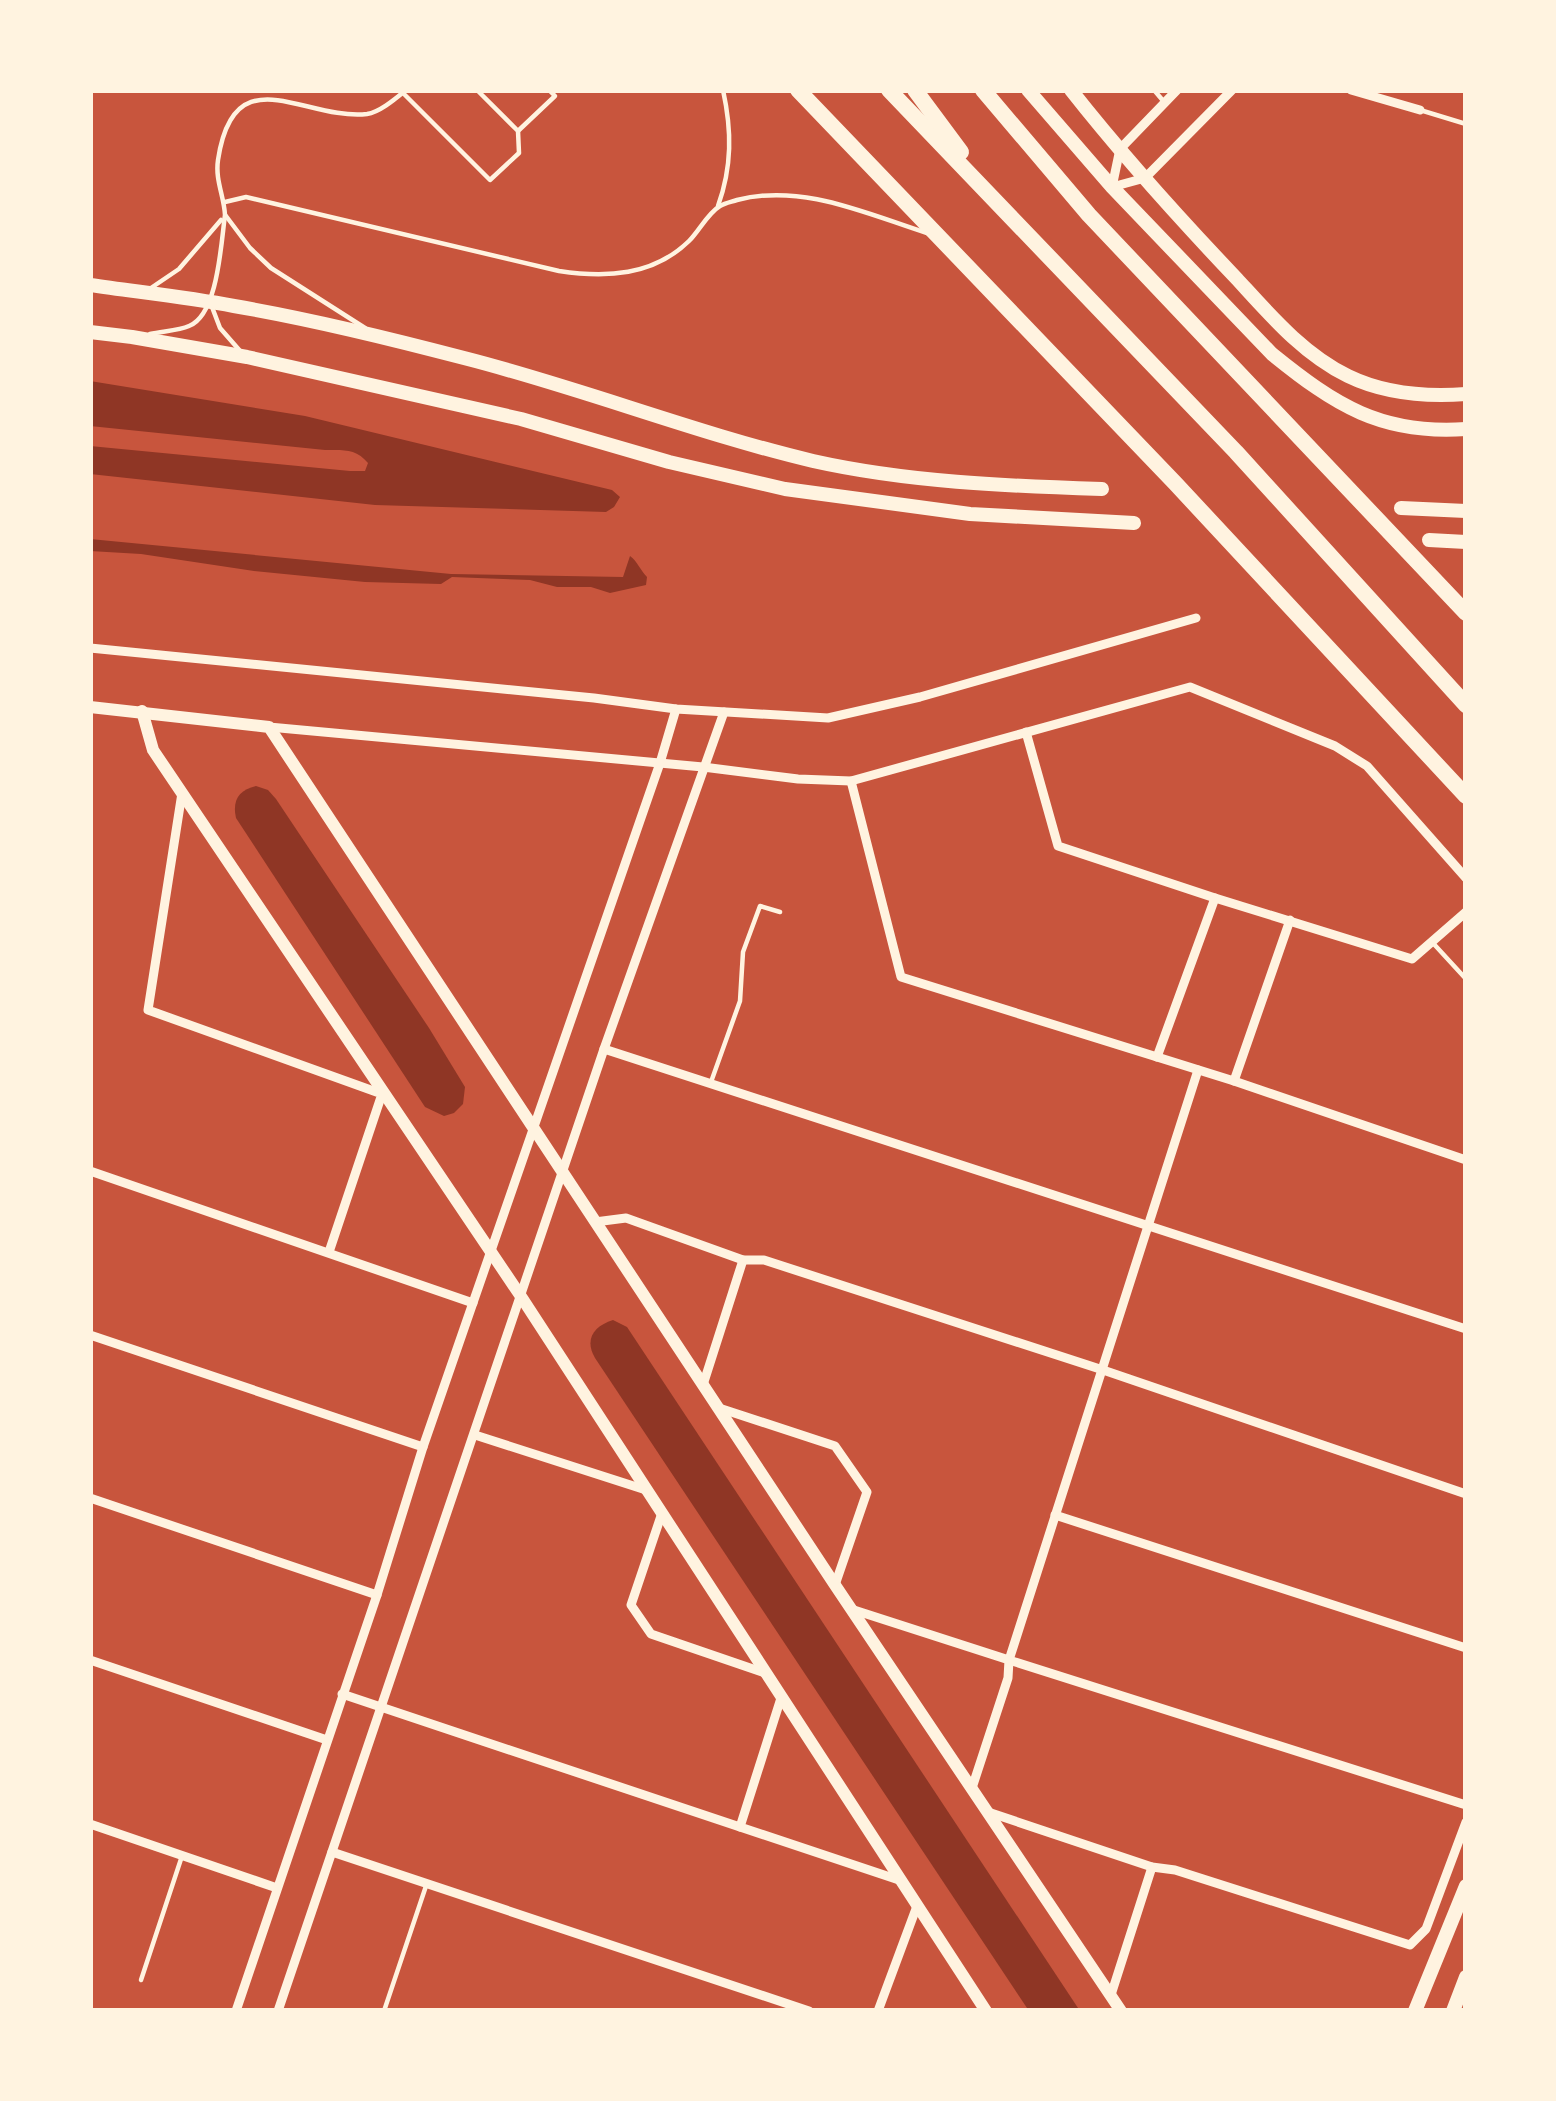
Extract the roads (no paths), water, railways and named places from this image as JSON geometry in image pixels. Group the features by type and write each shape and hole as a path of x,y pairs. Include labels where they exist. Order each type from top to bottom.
{"highway":[{"path":"798,90 1175,483 1466,796"},
{"path":"889,90 1235,452 1466,705"},
{"path":"915,90 992,197"},
{"path":"983,90 1089,215 1466,613"}],"main road":[{"path":"1028,90 1112,187 1271,354 1321,393 1384,423 1418,430 1466,429"},
{"path":"1071,90 1186,226 1288,334 1350,377 1423,396 1466,394"},
{"path":"90,285 211,302 380,338 574,388 670,421 814,461 922,478 1102,489"},
{"path":"90,332 247,357 521,419 688,467 844,499 970,514 1134,523"},
{"path":"1401,508 1466,512"},
{"path":"1429,540 1466,542"},
{"path":"1415,2011 1466,1886"},
{"path":"1453,2011 1466,1977"}],"street":[{"path":"1177,90 1120,149 1112,187 1145,178 1232,90"},
{"path":"1352,90 1420,110"},
{"path":"90,648 676,709 828,718 920,697 1196,618"},
{"path":"90,707 851,781 1190,687 1335,746 1366,766 1466,878"},
{"path":"236,2011 676,709"},
{"path":"142,711 153,750 522,1298 986,2011"},
{"path":"278,2011 604,1049 724,712"},
{"path":"269,727 1121,2011"},
{"path":"1026,732 1058,846 1412,959 1466,912"},
{"path":"851,781 901,977 1466,1160"},
{"path":"182,793 148,1010 382,1094"},
{"path":"1157,1057 1215,898"},
{"path":"1234,1082 1290,920"},
{"path":"604,1049 1466,1329"},
{"path":"972,1788 1198,1070"},
{"path":"329,1252 382,1094"},
{"path":"90,1171 472,1303"},
{"path":"595,1222 626,1218 743,1260 764,1260 1466,1494"},
{"path":"704,1384 743,1260"},
{"path":"90,1335 423,1447"},
{"path":"719,1408 836,1447 867,1492 835,1585"},
{"path":"475,1435 646,1490"},
{"path":"90,1498 377,1595"},
{"path":"662,1513 631,1605 651,1634 766,1673"},
{"path":"1055,1515 1466,1648"},
{"path":"854,1610 1466,1805"},
{"path":"90,1660 327,1740"},
{"path":"342,1694 902,1881"},
{"path":"740,1827 781,1698"},
{"path":"988,1812 1410,1945 1426,1928 1466,1822"},
{"path":"90,1824 277,1888"},
{"path":"332,1852 808,2011"},
{"path":"1111,1995 1152,1867"},
{"path":"878,2011 917,1906"}],"lane":[{"path":"132,337 188,327 211,302 225,215 218,162 229,126 246,105 274,98 334,113 372,114 404,92 490,180 518,153 518,131 477,90"},
{"path":"518,131 555,96 549,90"},
{"path":"224,202 245,197 559,271 586,275 632,272 665,260 688,242 718,206 730,149 723,90"},
{"path":"1154,90 1165,103"},
{"path":"1420,110 1466,124"},
{"path":"718,206 761,196 799,197 838,204 936,236"},
{"path":"143,292 179,269 225,215"},
{"path":"225,215 271,268 380,338"},
{"path":"211,302 220,328 247,357"},
{"path":"711,1083 740,1001 743,952 760,906 780,912"},
{"path":"1432,942 1466,979"},
{"path":"141,1979 182,1856"},
{"path":"384,2011 427,1883"}]}
